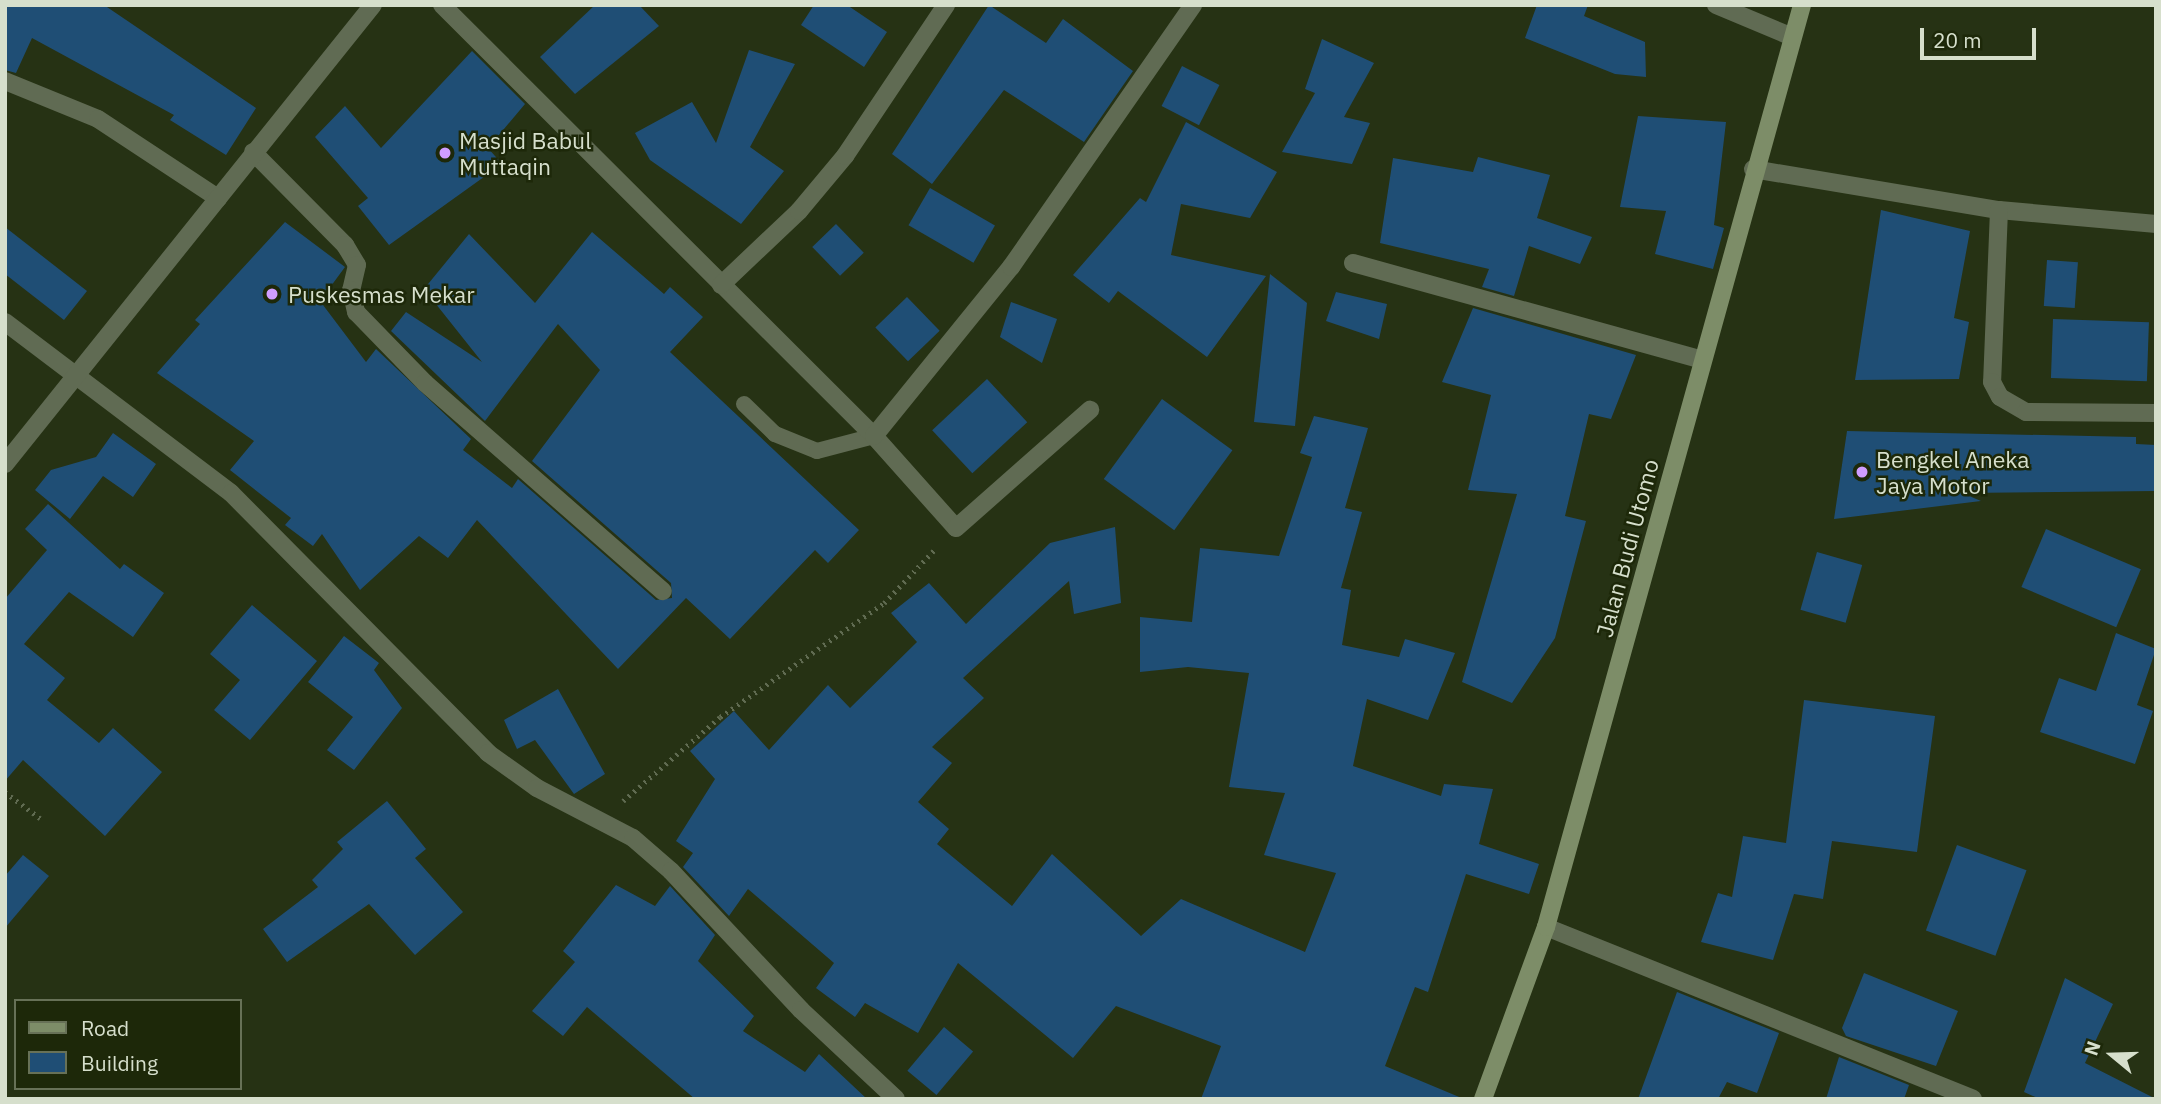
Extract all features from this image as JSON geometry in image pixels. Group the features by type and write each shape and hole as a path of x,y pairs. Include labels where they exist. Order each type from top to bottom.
{"main road":[{"name":"Jalan Budi Utomo","path":"1483,1099 1546,927 1753,169 1790,36 1802,5"}],"street":[{"path":"5,464 76,382 253,152 373,5"},
{"path":"442,5 874,436 956,528 1090,410"},
{"path":"721,285 799,211 845,156 946,5"},
{"path":"874,436 1011,267 1193,5"},
{"path":"1717,5 1790,36"},
{"path":"5,80 98,119 218,198"},
{"path":"253,152 345,245 356,265 351,289 356,312 425,383 663,591"},
{"path":"1753,169 1999,210 2156,224"},
{"path":"1999,210 1992,382 2000,397 2026,412 2156,413"},
{"path":"1353,263 1702,360"},
{"path":"5,322 76,382 231,493 488,753 598,822 633,838 671,871 889,1097"},
{"path":"1546,927 1973,1099"}],"lane":[{"path":"744,404 775,434 817,451 874,436"}],"path":[{"path":"598,822 720,717 884,603 956,528"},
{"path":"5,792 40,818"}],"building":[{"path":"5,5 104,5 256,108 226,155 170,120 174,115 32,38 16,73 5,70"},
{"path":"595,5 639,5 659,26 575,94 540,57"},
{"path":"814,5 847,5 887,32 864,67 801,25"},
{"path":"989,5 1046,43 1063,19 1133,71 1084,142 1004,90 932,184 892,154"},
{"path":"1537,5 1588,5 1584,16 1645,42 1646,77 1615,74 1525,38"},
{"path":"1322,39 1374,63 1344,117 1370,123 1352,164 1282,152 1315,93 1305,89"},
{"path":"749,50 795,64 750,147 784,171 741,224 650,160 635,133 692,102 716,143"},
{"path":"472,51 525,104 488,148 502,164 389,245 358,206 368,198 315,137 345,106 381,148"},
{"path":"1182,66 1219,85 1199,125 1162,106"},
{"path":"1638,116 1726,122 1714,225 1724,228 1713,269 1655,254 1666,211 1620,207"},
{"path":"1186,122 1277,172 1250,218 1181,204 1171,255 1266,276 1207,357 1118,291 1109,303 1073,275 1140,198 1146,202"},
{"path":"1478,157 1550,175 1537,218 1592,237 1580,264 1529,246 1514,296 1482,287 1489,269 1380,243 1393,158 1473,172"},
{"path":"930,188 995,226 973,263 908,225"},
{"path":"1881,210 1970,231 1954,318 1969,322 1959,379 1855,380"},
{"path":"285,222 345,267 320,301 366,362 376,349 471,439 463,450 512,488 518,479 656,600 672,598 671,583 532,461 600,370 558,324 485,421 391,331 406,312 482,362 424,289 469,234 535,303 592,232 664,294 670,287 703,317 670,352 859,530 828,563 815,550 730,639 686,598 618,669 477,520 448,558 419,536 360,590 322,534 313,546 285,525 291,518 230,470 254,441 157,373 200,324 195,320"},
{"path":"836,224 864,253 840,276 812,247"},
{"path":"5,227 87,291 64,320 5,274"},
{"path":"2047,260 2078,262 2075,308 2044,306"},
{"path":"1270,274 1307,303 1295,426 1254,422"},
{"path":"1336,292 1387,304 1379,339 1326,321"},
{"path":"907,297 940,331 908,361 875,328"},
{"path":"1011,302 1057,319 1042,363 1000,337"},
{"path":"1473,308 1636,355 1611,419 1589,414 1565,516 1586,521 1555,638 1512,703 1462,682 1517,494 1468,490 1491,395 1442,382"},
{"path":"2053,319 2149,322 2147,381 2051,378"},
{"path":"987,379 1027,422 972,473 932,430"},
{"path":"1162,399 1232,450 1174,530 1104,479"},
{"path":"1314,416 1368,428 1345,508 1362,512 1341,588 1351,590 1342,645 1399,657 1405,639 1455,653 1428,720 1367,699 1353,766 1441,796 1444,784 1493,789 1479,844 1539,864 1529,894 1466,874 1428,992 1415,987 1385,1066 1464,1099 1201,1099 1221,1046 1116,1006 1073,1058 958,963 918,1033 865,1003 855,1017 816,988 834,963 748,889 729,916 683,867 693,853 676,841 715,779 690,751 734,711 769,750 828,685 850,708 917,642 891,613 929,583 966,624 1050,543 1115,527 1121,603 1074,614 1069,581 963,678 984,698 932,747 952,763 918,802 949,829 937,844 1012,906 1052,854 1141,936 1181,899 1305,952 1336,873 1264,855 1285,793 1229,787 1249,673 1188,667 1140,672 1140,617 1192,622 1200,548 1279,556 1312,457 1300,453"},
{"path":"1847,431 2136,437 2136,444 2156,445 2156,491 1962,493 1981,501 1834,519"},
{"path":"113,433 156,464 133,497 103,476 70,519 35,490 51,470 96,457"},
{"path":"48,504 120,569 124,564 164,593 133,637 69,592 24,644 65,678 47,700 99,743 113,728 162,772 105,836 23,760 5,781 5,599 47,550 25,529"},
{"path":"2046,529 2141,569 2116,627 2021,587"},
{"path":"1817,552 1862,565 1846,623 1800,610"},
{"path":"252,605 317,661 250,740 214,710 240,680 210,654"},
{"path":"2116,633 2156,649 2137,705 2153,711 2135,764 2040,732 2059,678 2096,691"},
{"path":"344,636 379,663 374,670 402,708 354,770 327,750 353,717 308,682"},
{"path":"558,689 605,774 574,794 535,740 517,749 504,720"},
{"path":"1804,700 1935,716 1917,852 1832,841 1823,899 1794,894 1773,960 1701,942 1718,893 1732,897 1743,836 1786,843"},
{"path":"387,801 426,849 415,858 463,912 415,955 369,904 287,962 263,929 318,887 312,880 343,849 337,842"},
{"path":"1957,845 2027,870 1995,956 1926,931"},
{"path":"23,855 49,876 5,928 5,876"},
{"path":"616,885 655,906 670,886 715,935 698,961 754,1016 743,1031 805,1072 819,1054 867,1099 695,1099 587,1007 563,1036 532,1011 575,962 563,951"},
{"path":"1864,973 1958,1011 1936,1066 1846,1036 1842,1028"},
{"path":"2065,978 2113,1004 2085,1063 2156,1099 2040,1099 2024,1092"},
{"path":"1677,992 1779,1033 1757,1093 1727,1082 1718,1099 1638,1099"},
{"path":"944,1027 973,1051 936,1095 907,1071"},
{"path":"1839,1057 1909,1085 1904,1099 1826,1099"}],"place":[{"name":"Masjid Babul Muttaqin","path":"445,153"},
{"name":"Puskesmas Mekar","path":"272,294"},
{"name":"Bengkel Aneka Jaya Motor","path":"1862,472"}]}
